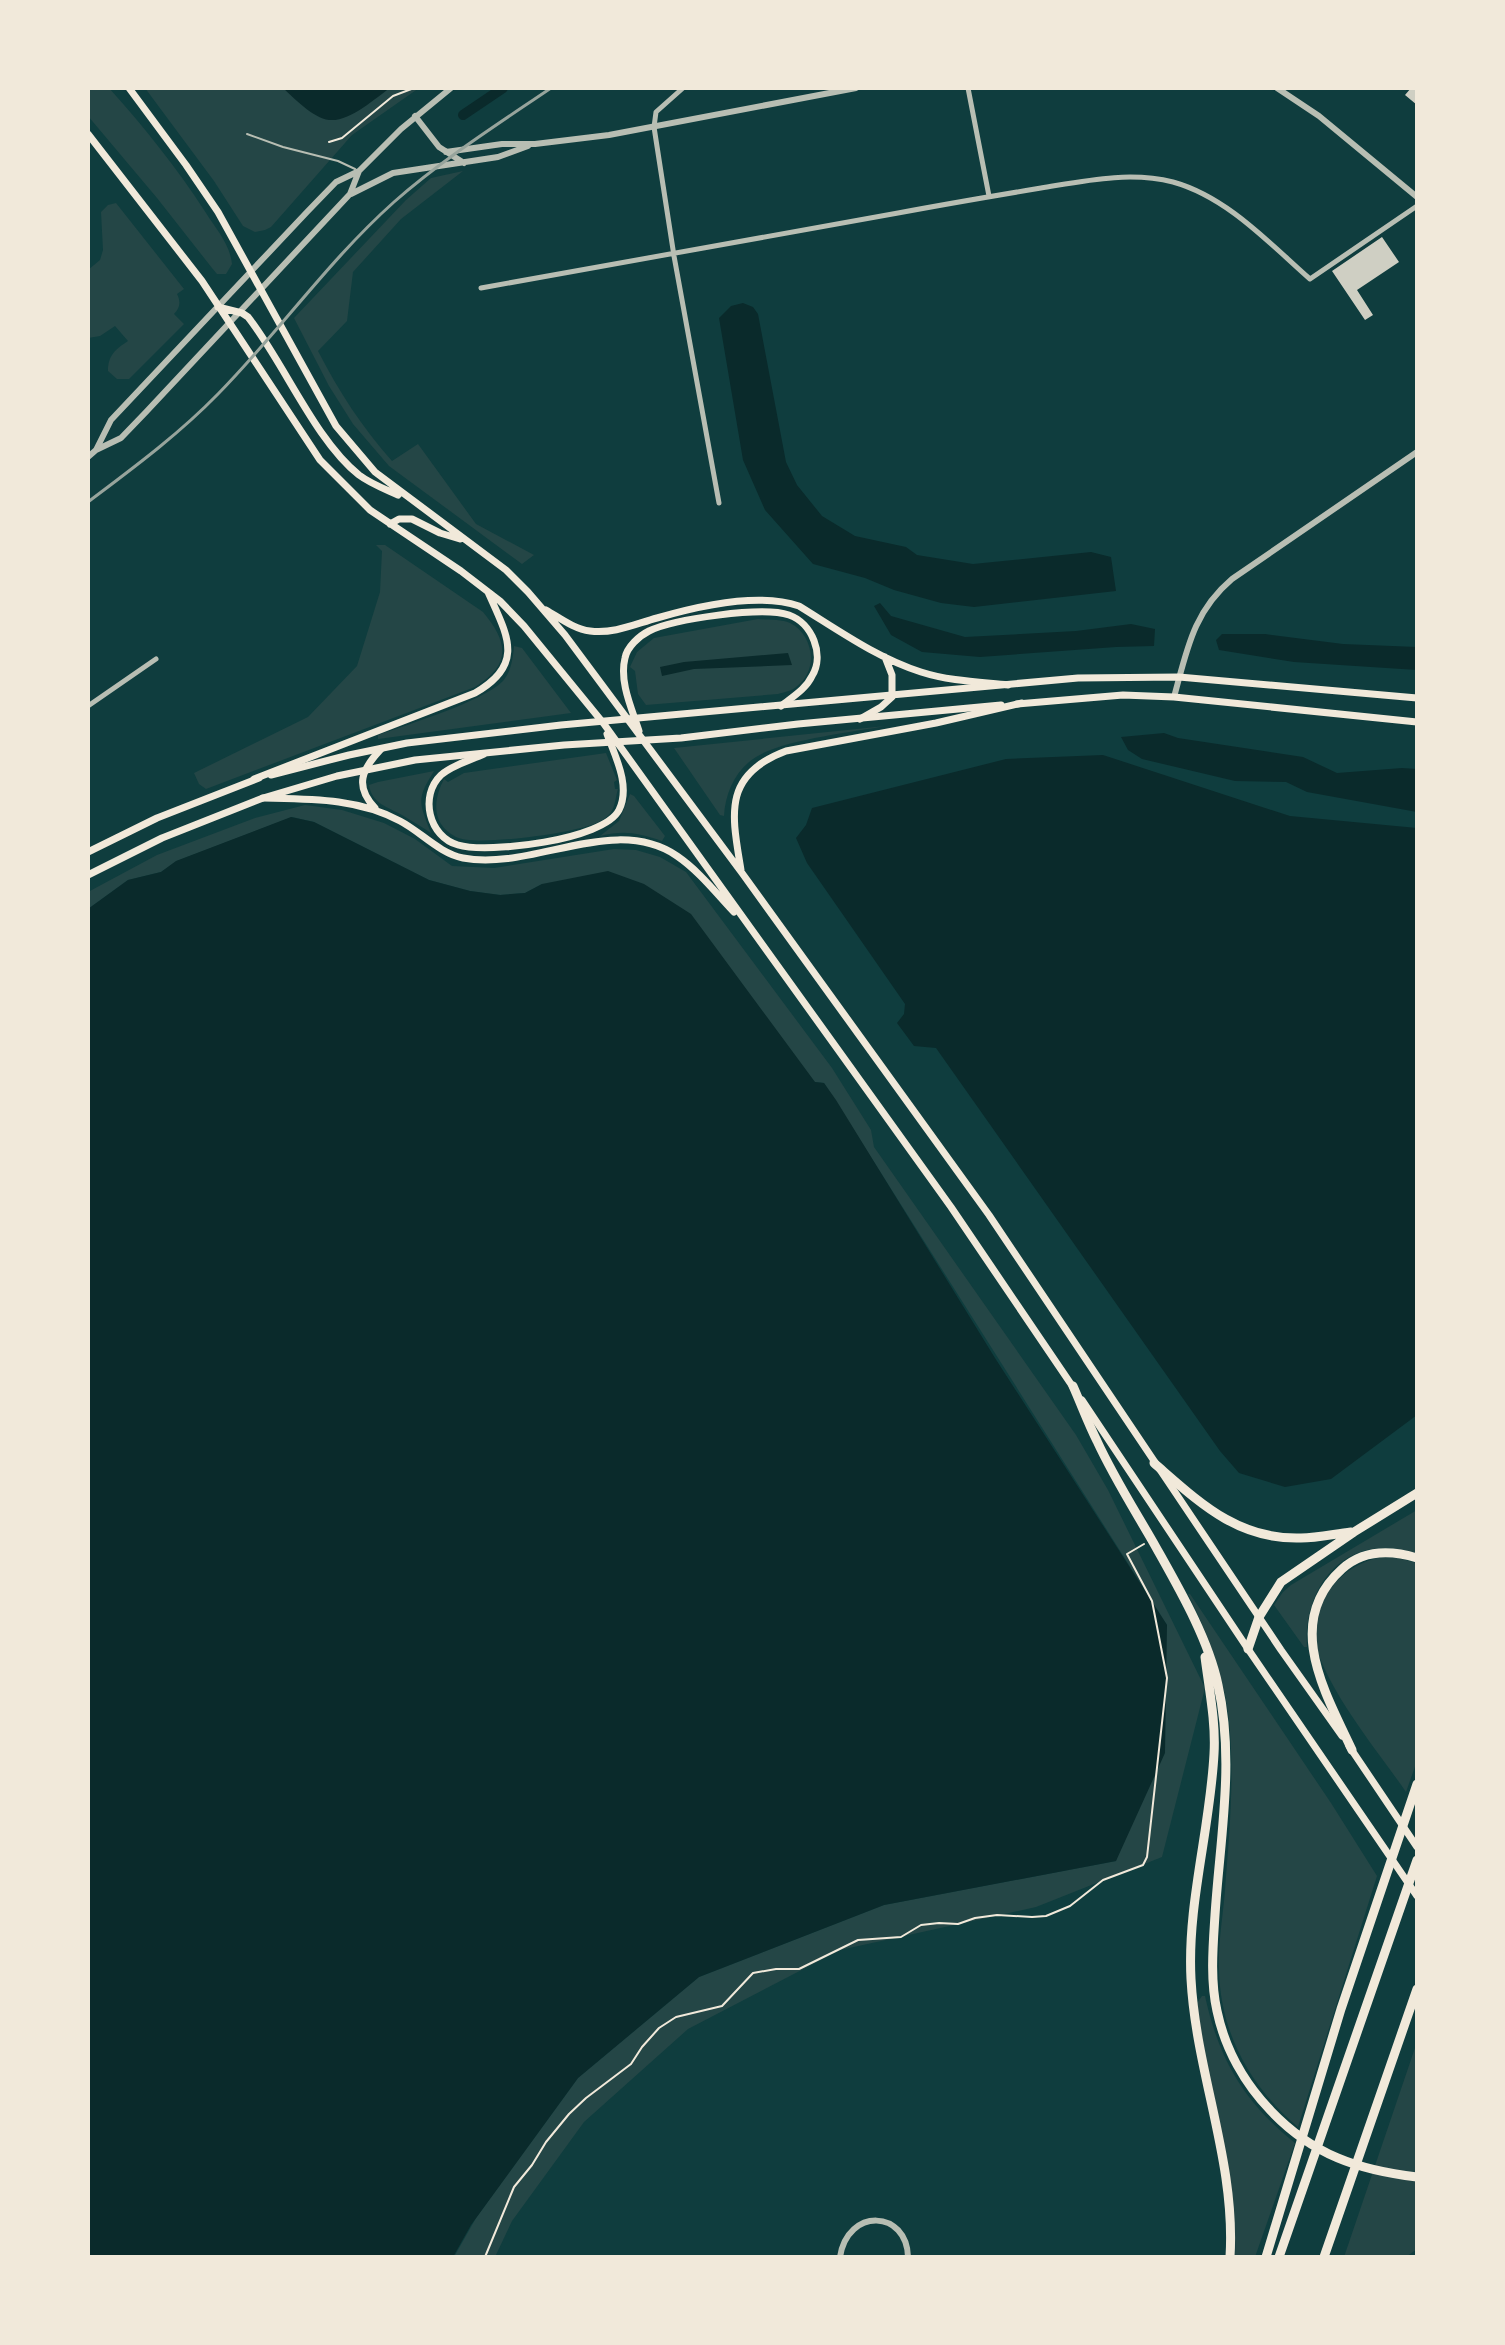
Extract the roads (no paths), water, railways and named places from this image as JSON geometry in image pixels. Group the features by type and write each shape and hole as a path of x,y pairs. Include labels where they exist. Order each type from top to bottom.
{"highway":[{"path":"1073,1386 1098,1443 1180,1591 1218,1682 1226,1726 1227,1776 1213,1977 1217,2012 1227,2044 1240,2071 1262,2101 1307,2143 1334,2158 1364,2168 1417,2177"},
{"path":"1154,1463 1198,1501 1239,1527 1266,1535 1301,1538 1354,1532"},
{"path":"1248,1649 1259,1617 1281,1582 1417,1493"},
{"path":"1352,1750 1326,1694 1312,1649 1312,1618 1319,1596 1347,1564 1367,1556 1384,1552 1417,1558"},
{"path":"1203,1642 1214,1720 1214,1752 1191,1936 1191,1979 1195,2020 1227,2179 1232,2229 1230,2257"},
{"path":"1266,2257 1341,2009 1417,1784"},
{"path":"1279,2257 1417,1860"},
{"path":"1324,2257 1417,1989"}],"main road":[{"path":"129,88 201,187 251,270 336,426 375,472 506,570 565,635 742,873 989,1215 1154,1463 1417,1847"},
{"path":"88,134 202,281 320,460 370,510 487,590 524,626 604,724 951,1207 1417,1896"},
{"path":"218,307 240,312 254,324 318,425 351,467 368,481 411,501"},
{"path":"390,524 402,518 412,519 440,533 466,541"},
{"path":"88,852 157,818 489,685 505,667 509,645 487,590"},
{"path":"540,607 579,629 592,631 624,628 683,610 714,605 789,603 885,657 923,673 1008,685"},
{"path":"641,737 628,696 625,657 633,644 659,627 751,612 780,613 796,618 814,641 816,668 807,684 781,706"},
{"path":"860,719 892,697 892,675 885,657"},
{"path":"254,779 407,743 561,725 1078,678 1179,677 1417,698"},
{"path":"88,875 162,838 263,798 306,784 415,760 564,745 681,738 1123,695 1174,697 1417,722"},
{"path":"742,873 733,819 734,803 747,777 770,757 786,751 936,723 1022,703"},
{"path":"484,754 441,775 432,787 429,809 438,831 458,845 471,846 521,845 567,838 598,828 616,815 623,799 622,778 604,724"},
{"path":"377,810 363,791 362,783 365,770 381,749"},
{"path":"263,798 328,800 377,810 420,832 446,852 467,859 531,856 599,841 631,840 650,844 676,855 693,869 752,930"}],"street":[{"path":"96,450 111,420 336,182 359,171 415,116 451,88"},
{"path":"683,88 656,112 654,127 719,503"},
{"path":"446,152 502,144 535,144 654,127 856,88"},
{"path":"968,88 989,196"},
{"path":"1277,88 1319,116 1417,197"},
{"path":"415,116 433,141 464,163"},
{"path":"88,457 121,438 350,194 393,173 498,157 535,144"},
{"path":"350,194 359,171"},
{"path":"481,288 674,256 989,196 1122,177 1150,178 1202,193 1237,216 1310,279 1417,206"},
{"path":"1174,697 1197,622 1228,582 1417,452"},
{"path":"88,706 156,659"},
{"path":"840,2257 843,2242 851,2231 869,2221 883,2221 904,2237 908,2257"}],"lane":[{"path":"247,134 338,161 359,171"}],"waterway":[{"path":"463,115 503,88"}],"railway":[{"path":"88,502 155,451 203,409 370,224 394,202 451,157 551,88"}]}
